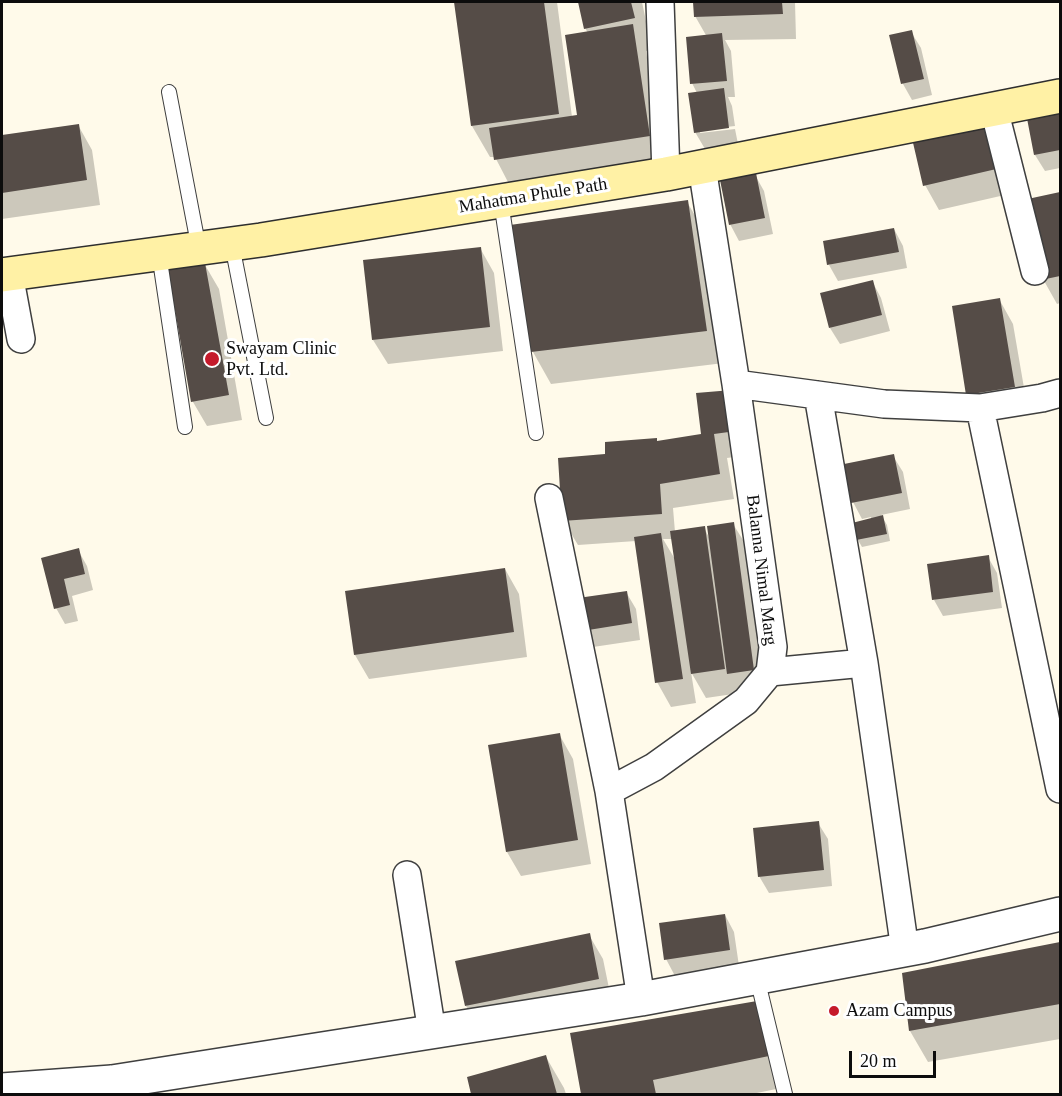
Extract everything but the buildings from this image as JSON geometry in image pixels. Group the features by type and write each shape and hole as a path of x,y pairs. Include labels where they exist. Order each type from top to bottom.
{"main road":[{"name":"Mahatma Phule Path","path":"5,275 232,245 501,202 666,174 1060,96"}],"street":[{"path":"660,2 666,174"},
{"path":"994,109 1035,271"},
{"name":"Balanna Nimal Marg","path":"609,791 654,767 746,701 770,672 773,647 736,384 702,167"},
{"path":"5,275 21,339"},
{"path":"736,384 884,404 980,408 1060,393"},
{"path":"818,395 864,663 905,950"},
{"path":"980,408 1060,789"},
{"path":"549,498 609,791 641,999"},
{"path":"770,672 864,663"},
{"path":"407,875 432,1032"},
{"path":"2,1090 112,1083 641,999 925,946 1060,914"}],"lane":[{"path":"169,92 199,249"},
{"path":"501,202 536,433"},
{"path":"232,245 266,418"},
{"path":"159,254 185,427"},
{"path":"757,978 785,1095"}],"place":[{"name":"Swayam Clinic Pvt. Ltd.","path":"212,359"},
{"name":"Azam Campus","path":"834,1011"}]}
